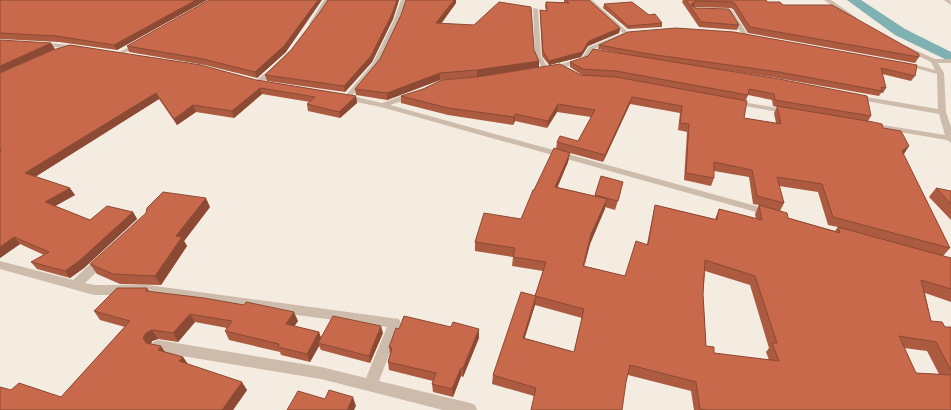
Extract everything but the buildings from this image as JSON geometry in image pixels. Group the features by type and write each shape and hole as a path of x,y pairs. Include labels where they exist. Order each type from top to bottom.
{"street":[{"path":"305,32 327,0"},
{"path":"348,97 376,64 397,20 404,0"},
{"path":"538,71 564,69 585,59 593,52 591,48 630,33 589,0"},
{"path":"827,0 862,24"},
{"path":"947,0 951,4"},
{"path":"535,9 538,56 546,70"},
{"path":"708,10 730,11 744,35"},
{"path":"733,33 752,36"},
{"path":"135,57 116,54 147,39"},
{"path":"894,42 934,61 951,61"},
{"path":"30,44 76,47 91,50"},
{"path":"54,52 76,47"},
{"path":"863,124 950,139 942,112 940,73 934,61"},
{"path":"898,63 940,73"},
{"path":"258,83 279,64"},
{"path":"382,105 420,93"},
{"path":"844,94 942,112"},
{"path":"333,95 382,105 778,216"},
{"path":"723,100 800,114"},
{"path":"75,285 114,250"},
{"path":"0,265 94,290 148,290 395,323 370,385"},
{"path":"158,346 321,373 470,410"}],"waterway":[{"path":"853,0 900,32 951,58"}]}
